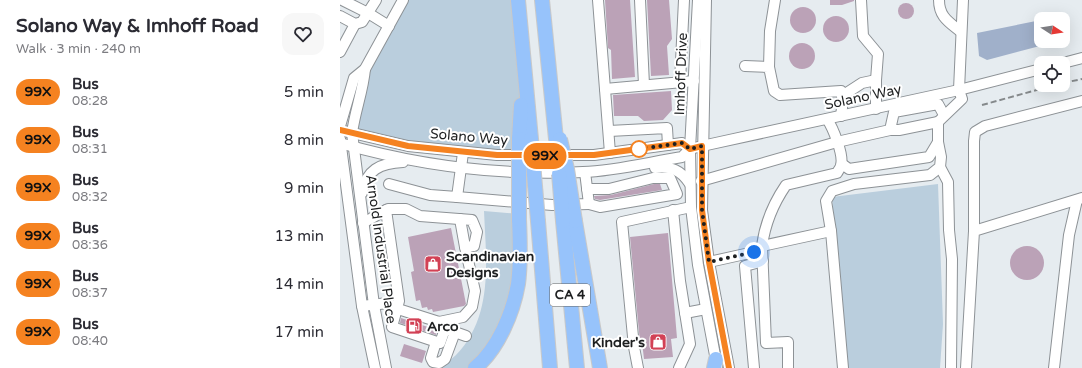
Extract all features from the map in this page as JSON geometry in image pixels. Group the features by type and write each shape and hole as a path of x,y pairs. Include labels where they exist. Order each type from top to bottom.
{"highway":[{"path":"475,368 488,353 497,339 511,310 518,284 525,139 520,117 524,76 518,0"},
{"name":"CA 4","path":"542,0 553,110 569,221 577,368"},
{"name":"CA 4","path":"525,139 538,221 550,368"},
{"path":"569,221 600,368"}],"street":[{"path":"376,0 368,13 362,22 355,24 341,17 345,2 368,13 389,26"},
{"path":"340,126 354,78 366,69 404,0"},
{"path":"598,0 610,153"},
{"path":"640,0 644,85"},
{"path":"680,82 684,0"},
{"name":"Imhoff Drive","path":"698,0 690,149 691,207 698,265 715,365"},
{"name":"Imhoff Drive","path":"706,0 701,180 702,210 709,262 729,368"},
{"path":"775,0 770,32 769,67 774,91 780,95 841,91 841,116"},
{"path":"861,0 863,36 878,54 876,109"},
{"path":"939,0 939,10 948,21 961,32"},
{"path":"701,180 837,142 890,130 899,130 941,119 962,99 959,90 962,0"},
{"path":"340,52 355,24"},
{"path":"1070,61 1082,58"},
{"path":"745,66 769,67"},
{"name":"Arnold Industrial Place","path":"366,69 364,83 355,113 352,133 374,305 386,368"},
{"name":"Solano Way","path":"340,143 412,161 461,169 512,173 585,172 682,157 690,149 702,146 829,122 841,116 876,109 894,108 937,100 959,90 1034,71"},
{"path":"842,96 862,83 876,80"},
{"path":"605,89 694,81"},
{"path":"937,100 941,119 938,142 941,157 940,167 948,182 949,230 952,259 951,368"},
{"path":"966,368 974,231 974,141 976,132 985,126 1082,101"},
{"path":"890,130 894,108 829,122 837,142 842,164 849,169 929,157 938,142"},
{"path":"609,131 667,128 668,145"},
{"name":"Solano Way","path":"340,130 408,146 463,153 582,156 682,143 690,149"},
{"name":"Arnold Industrial Place","path":"340,138 342,172 362,306 375,368"},
{"path":"457,197 463,153"},
{"path":"360,201 364,182 376,169 395,162 412,161"},
{"path":"788,368 788,342 766,343 762,246 764,232 774,203 786,185 837,173 842,164"},
{"path":"880,181 881,165"},
{"path":"608,169 616,172 665,166 675,169 684,175 690,184"},
{"path":"843,368 832,231 826,201 832,191 854,184 930,175 940,167"},
{"path":"585,172 589,204"},
{"path":"389,184 430,195 552,205 589,204 600,207 676,194 670,178 653,178 609,189 587,189"},
{"path":"974,231 1080,199"},
{"path":"1054,368 1069,235 1080,199"},
{"path":"638,368 634,347 622,222 691,207"},
{"path":"363,222 388,209 406,209 420,216 472,220 477,232 474,246 465,247"},
{"path":"386,210 399,301 392,327 440,343 446,328 463,317 472,306 475,292 460,219"},
{"path":"673,210 690,344 679,368"},
{"path":"340,213 350,219"},
{"path":"709,262 754,252 762,246 832,231"},
{"path":"754,368 745,266 763,261"},
{"path":"362,306 388,303 398,309 466,336"},
{"path":"685,313 706,309"},
{"path":"436,342 431,358 434,362 440,363 445,359 446,328"}],"shaded area":[{"path":"405,0 518,0 524,76 519,157 352,133 364,82 401,11"},
{"path":"1034,21 1034,48 987,60 979,56 977,33"},
{"path":"938,184 943,324 940,368 846,368 832,197"},
{"path":"484,211 520,214 514,300 475,368 438,368 456,355 468,340 477,323 485,287 486,249"}],"building":[{"path":"605,0 630,0 635,77 612,79 611,50 608,48"},
{"path":"647,0 669,0 672,39 667,46 669,75 651,76"},
{"path":"830,0 854,1 842,5 830,5"},
{"path":"903,3 909,3 914,8 912,17 909,19 903,19 898,14 898,8"},
{"path":"803,7 812,11 816,20 812,29 803,33 794,29 790,20 794,11"},
{"path":"836,16 845,20 849,29 845,38 836,42 827,38 823,29 827,20"},
{"path":"802,43 811,47 815,56 811,65 802,69 793,65 789,56 793,47"},
{"path":"671,91 672,110 663,120 644,121 638,116 614,116 613,95"},
{"path":"654,184 660,184 662,190 600,200 595,199 594,196 611,195"},
{"path":"451,228 466,304 464,306 433,312 432,309 428,310 427,307 422,308 420,300 416,301 411,272 414,271 408,237"},
{"path":"668,233 677,338 671,339 673,357 644,359 642,342 640,342 630,237"},
{"path":"1024,246 1030,246 1034,247 1041,253 1044,263 1043,270 1037,277 1030,280 1024,280 1020,279 1013,273 1010,266 1010,260 1011,256 1017,249"},
{"path":"401,318 437,330 436,335 400,323"},
{"path":"404,344 426,351 422,363 400,356"}],"railway":[{"path":"1070,82 1082,79"},
{"path":"982,105 1034,91"}],"bus line":[{"name":"99X","path":"340,130 408,146 463,153 497,155 582,156 682,143 690,149 702,146 702,210 709,262 729,368"}],"place":[{"name":"Scandinavian Designs","path":"433,264"},
{"name":"Arco","path":"414,326"},
{"name":"Kinder's","path":"658,342"}],"route":[{"path":"639,149 682,143 690,149 702,146 702,210 709,262 754,252"}]}
